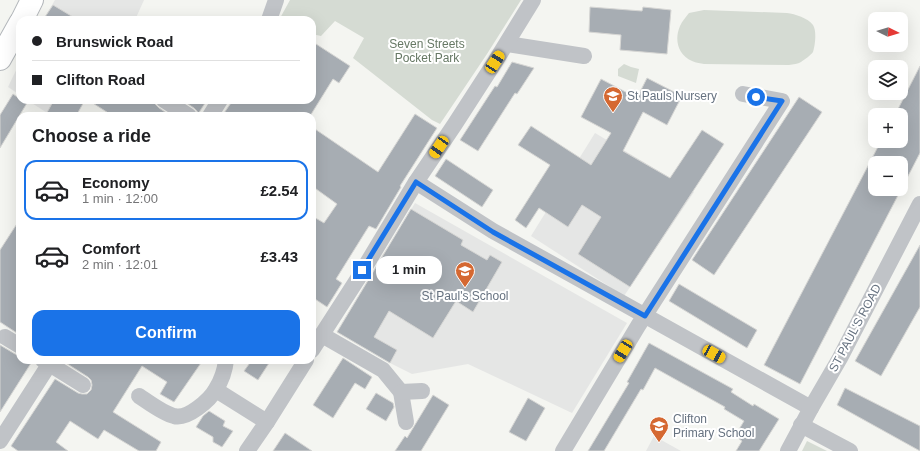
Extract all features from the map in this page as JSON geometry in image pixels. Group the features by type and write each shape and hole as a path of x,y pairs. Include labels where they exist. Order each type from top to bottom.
{"street":[{"path":"24,16 32,0"},
{"path":"270,16 276,0"},
{"path":"316,344 357,280 416,182 507,44 533,0"},
{"path":"0,59 16,30"},
{"path":"507,44 584,56"},
{"path":"563,451 645,316 782,101 743,94"},
{"path":"170,104 184,112"},
{"path":"416,182 493,232 811,408"},
{"name":"ST PAUL'S ROAD","path":"788,451 840,358 919,209"},
{"path":"322,335 383,370 401,392 406,422"},
{"path":"5,337 16,344"},
{"path":"0,442 46,364"},
{"path":"52,364 83,386"},
{"path":"139,396 164,412 175,417 185,415 201,406 216,390 226,364"},
{"path":"247,451 303,364"},
{"path":"216,390 267,422"},
{"path":"401,392 422,391"},
{"path":"801,426 850,451"}],"shaded area":[{"path":"55,0 144,0 137,16 45,16"},
{"path":"16,70 16,92 8,87"},
{"path":"33,104 82,104 77,112 46,112"},
{"path":"595,133 694,192 624,296 531,236"},
{"name":"St Paul's School","path":"415,203 627,323 572,413 468,364 412,374 337,332"},
{"name":"Clifton Primary School","path":"654,436 681,451 646,451"}],"green space":[{"name":"Seven Streets Pocket Park","path":"290,0 521,0 440,124 432,120 353,58 364,38 335,21 321,36 316,35 316,16 281,16"},
{"path":"704,10 794,14 808,20 813,25 815,38 813,52 800,63 789,65 704,64 694,62 683,55 680,51 677,42 678,31 682,22 689,13"},
{"path":"624,64 639,69 636,83 618,76 618,69"},
{"path":"807,441 827,451 802,451"}],"building":[{"path":"53,5 71,16 46,16"},
{"path":"590,7 642,11 643,7 671,10 667,54 620,50 621,35 589,32"},
{"path":"316,44 350,66 339,83 333,79 312,112 225,112 230,104 316,104"},
{"path":"512,62 534,68 517,94 515,93 478,151 460,140 495,86 497,87"},
{"path":"920,66 920,153 908,176 908,156 873,156 877,148 908,148 908,108 899,108 903,100 908,100 908,90"},
{"path":"647,78 682,96 667,125 643,112 623,151 670,178 702,130 724,144 630,287 578,254 601,217 582,205 568,227 539,208 526,228 515,220 550,165 518,145 531,126 591,165 611,133 581,117 601,79 637,98"},
{"path":"13,94 16,96 16,104 26,104 22,112 16,112 16,121 0,148 0,115"},
{"path":"799,97 822,112 714,275 692,260"},
{"path":"52,104 83,104 78,112 47,112"},
{"path":"94,104 155,104 165,112 107,112"},
{"path":"188,104 204,104 199,112"},
{"path":"415,114 437,128 400,186 401,187 376,229 369,226 336,279 342,283 327,307 316,300 316,218 324,223 337,204 316,189 316,130 378,172"},
{"path":"446,159 493,190 482,207 435,176"},
{"path":"868,166 868,196 898,196 800,384 764,365"},
{"path":"411,209 463,240 461,245 487,260 490,255 502,262 473,312 456,301 433,338 389,311 374,337 397,350 390,363 337,332"},
{"path":"16,225 16,332 0,322 0,250"},
{"path":"920,245 920,307 881,376 855,361"},
{"path":"679,284 757,330 747,348 669,301"},
{"path":"649,343 733,389 731,392 753,406 754,404 779,419 759,451 736,451 742,441 735,436 744,421 724,409 725,407 655,368 643,390 641,389 604,451 588,451 629,383 627,382"},
{"path":"0,345 16,354 16,364 30,364 0,412"},
{"path":"343,358 372,377 365,389 355,383 333,418 313,405"},
{"path":"68,364 200,364 174,402 160,394 167,382 142,366 113,412 161,442 156,451 139,451 104,430 98,439 70,421 56,442 68,451 18,451 11,446 55,379 78,393 87,394 91,390 92,385 91,380"},
{"path":"249,364 268,364 258,380 244,371"},
{"path":"845,388 920,426 920,451 837,405"},
{"path":"376,393 393,403 394,407 386,421 366,409"},
{"path":"433,395 449,405 421,451 395,451 405,436 407,438"},
{"path":"528,398 545,408 526,441 509,432"},
{"path":"209,411 225,421 223,426 233,431 222,447 213,442 213,437 196,427 203,416"},
{"path":"285,433 312,451 273,451"}],"place":[{"name":"St Pauls Nursery","path":"613,113"},
{"name":"St Paul's School","path":"465,288"},
{"name":"Clifton Primary School","path":"659,443"}],"route":[{"path":"362,270 416,182 493,232 645,316 782,101 756,97"}]}
